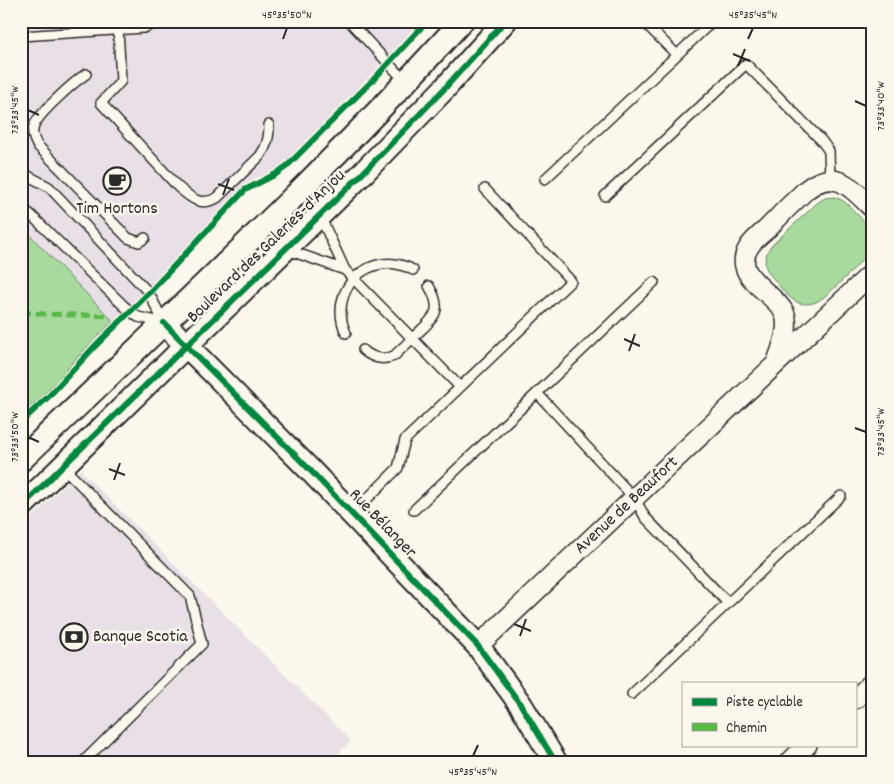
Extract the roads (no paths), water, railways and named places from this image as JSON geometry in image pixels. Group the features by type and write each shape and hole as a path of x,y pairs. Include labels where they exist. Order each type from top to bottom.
{"street":[{"name":"Boulevard des Galeries-d'Anjou","path":"21,460 332,160 462,21"},
{"name":"Boulevard des Galeries-d'Anjou","path":"21,507 360,176 445,88 505,21"},
{"path":"776,366 785,329 784,313 779,305 752,280 746,271 745,254 748,247 814,184 830,180 846,184 872,207"},
{"name":"Avenue de Beaufort","path":"478,646 776,366 873,272"},
{"name":"Rue Bélanger","path":"164,323 352,514 478,646 521,705 556,763"},
{"path":"856,698 873,682"},
{"path":"789,763 806,746"}],"lane":[{"path":"21,36 144,28 159,21"},
{"path":"349,21 407,82"},
{"path":"643,21 677,55"},
{"path":"545,179 713,21"},
{"path":"118,29 121,81 101,103 188,196 202,202 209,202 217,198 260,156 268,144 269,125"},
{"path":"605,196 746,64 825,145 828,151 830,180"},
{"path":"86,74 77,80 37,120 32,132 33,138 37,145 128,238 139,242 145,238"},
{"path":"21,172 49,188 149,293 164,323"},
{"path":"352,514 398,468 405,440 571,281 485,189"},
{"path":"21,207 31,214 124,306 138,317 164,323"},
{"path":"320,216 345,270"},
{"path":"286,249 345,270 460,387"},
{"path":"346,333 340,312 343,297 354,278 375,264 393,263 404,265 413,270"},
{"path":"414,510 654,282"},
{"path":"363,350 377,358 387,359 394,356 431,322 436,315 437,306 435,296 429,286"},
{"path":"537,393 635,499 645,517 728,603"},
{"path":"63,467 190,596 202,644 82,763"},
{"path":"632,694 841,496"}],"place":[{"name":"Tim Hortons","path":"117,181"},
{"name":"Banque Scotia","path":"74,637"}]}
